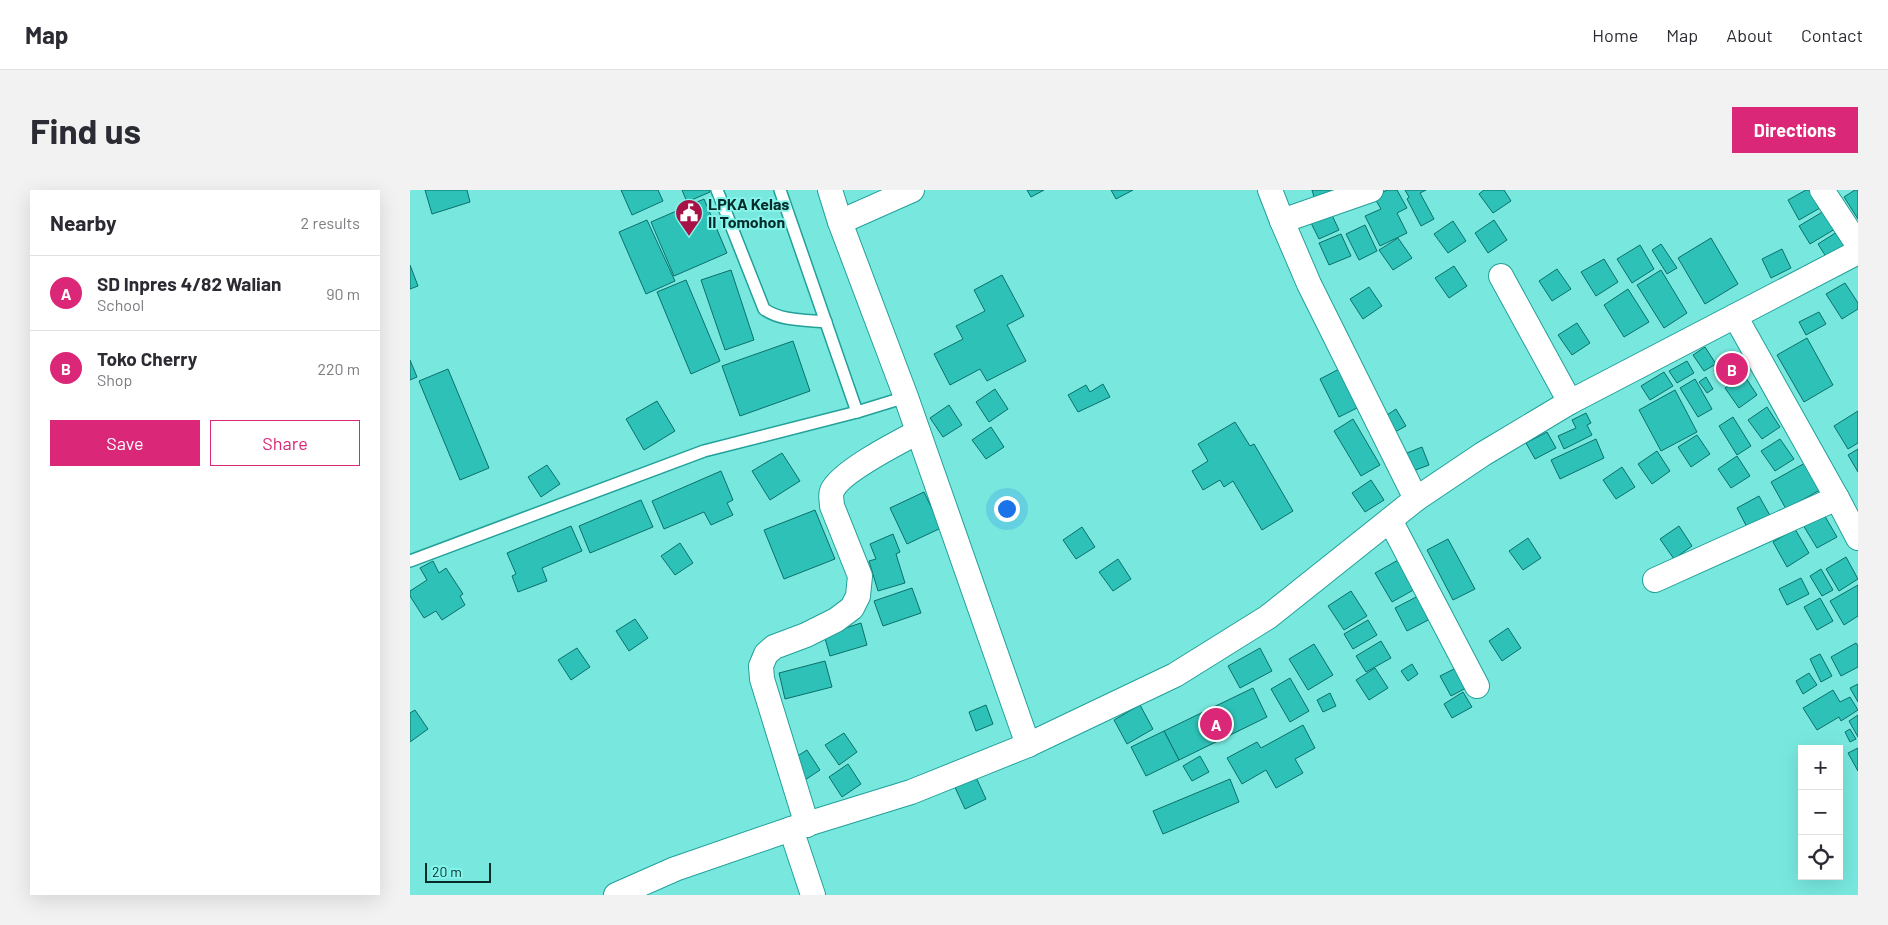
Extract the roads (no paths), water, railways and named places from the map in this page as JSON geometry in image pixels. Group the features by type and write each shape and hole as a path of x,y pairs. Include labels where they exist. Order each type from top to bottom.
{"street":[{"path":"830,190 840,222 906,397 1028,745"},
{"path":"840,222 912,190"},
{"path":"1270,190 1309,284 1416,499"},
{"path":"1282,221 1370,190"},
{"path":"1822,190 1858,245"},
{"path":"616,895 675,869 911,792 1028,745 1175,675 1268,617 1416,499 1483,454 1570,402 1858,252"},
{"path":"1501,276 1570,402"},
{"path":"1735,316 1858,538"},
{"path":"813,895 799,827 762,679 761,666 766,654 774,647 806,635 836,620 852,608 858,596 860,576 832,506 831,496 833,490 839,481 874,456 918,432"},
{"path":"1655,580 1837,498"},
{"path":"1390,520 1478,686"}],"lane":[{"path":"717,190 764,309 780,316 826,322"},
{"path":"780,190 856,412"},
{"path":"410,561 704,451 856,412 906,397"}],"place":[{"name":"LPKA Kelas II Tomohon","path":"689,237"},
{"name":"Toko Cherry","path":"1732,369"},
{"name":"SD Inpres 4/82 Walian","path":"1216,724"}]}
